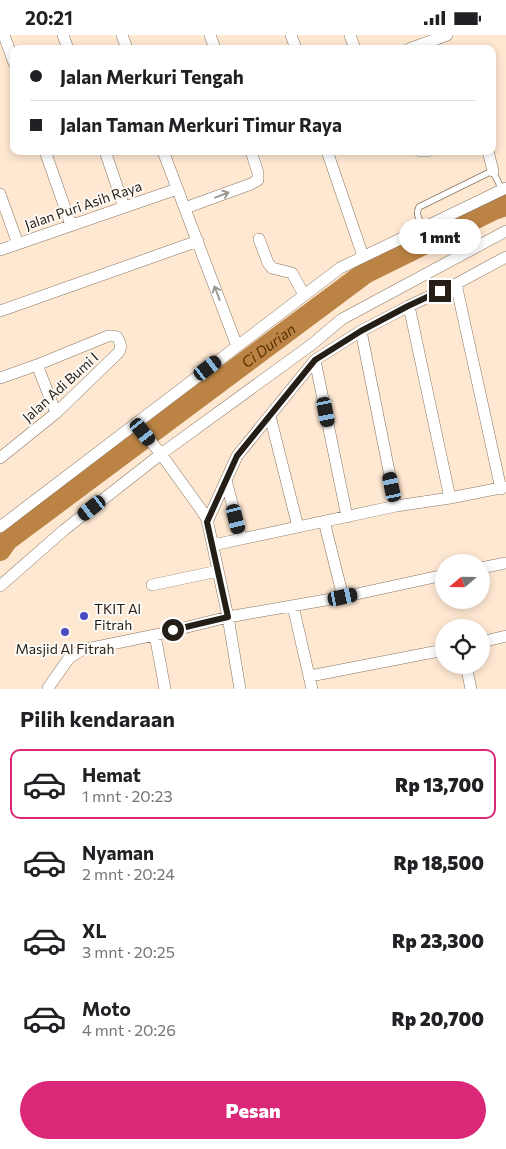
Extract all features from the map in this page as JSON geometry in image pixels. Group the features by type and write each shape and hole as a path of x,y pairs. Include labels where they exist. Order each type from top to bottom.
{"street":[{"path":"4,35 10,52"},
{"path":"414,43 447,35"},
{"path":"46,155 71,225"},
{"path":"105,155 124,207"},
{"path":"164,155 237,346"},
{"path":"185,208 258,180 258,173 252,155"},
{"path":"328,155 363,256"},
{"path":"489,155 494,171"},
{"name":"Jalan Puri Asih Raya","path":"0,250 177,189"},
{"path":"0,527 140,427 237,346 340,268 504,189"},
{"path":"0,194 18,244"},
{"path":"0,586 64,530 159,452 311,345 342,319 506,231"},
{"path":"259,239 270,266 292,273 304,295"},
{"path":"0,311 198,241"},
{"path":"207,522 237,456 315,360 361,331 408,306 506,260"},
{"path":"213,545 396,506 503,488 456,284"},
{"path":"408,306 450,498"},
{"path":"361,331 396,506"},
{"name":"Jalan Adi Bumi I","path":"0,458 56,413 118,353 120,348 119,340 117,337 108,336 37,365"},
{"path":"315,360 347,517"},
{"path":"0,378 37,365 56,413"},
{"path":"270,416 298,527"},
{"path":"140,427 202,511 207,522 228,617 240,689"},
{"path":"226,480 241,538"},
{"path":"324,521 343,597"},
{"path":"490,566 506,563"},
{"path":"152,585 218,571"},
{"path":"48,688 70,658 82,650 228,617 343,597 435,577"},
{"path":"292,606 312,689"},
{"path":"155,635 164,689"},
{"path":"490,640 506,636"},
{"path":"310,676 435,652"},
{"path":"468,674 471,689"}],"lane":[{"path":"423,227 417,212 419,207 494,171 504,189"}],"waterway":[{"name":"Ci Durian","path":"0,550 7,540 365,273 494,209 506,205"}],"place":[{"name":"TKIT Al Fitrah","path":"84,616"},
{"name":"Masjid Al Fitrah","path":"65,632"}],"route":[{"path":"173,630 228,617 207,522 237,456 315,360 361,331 440,291"}]}
